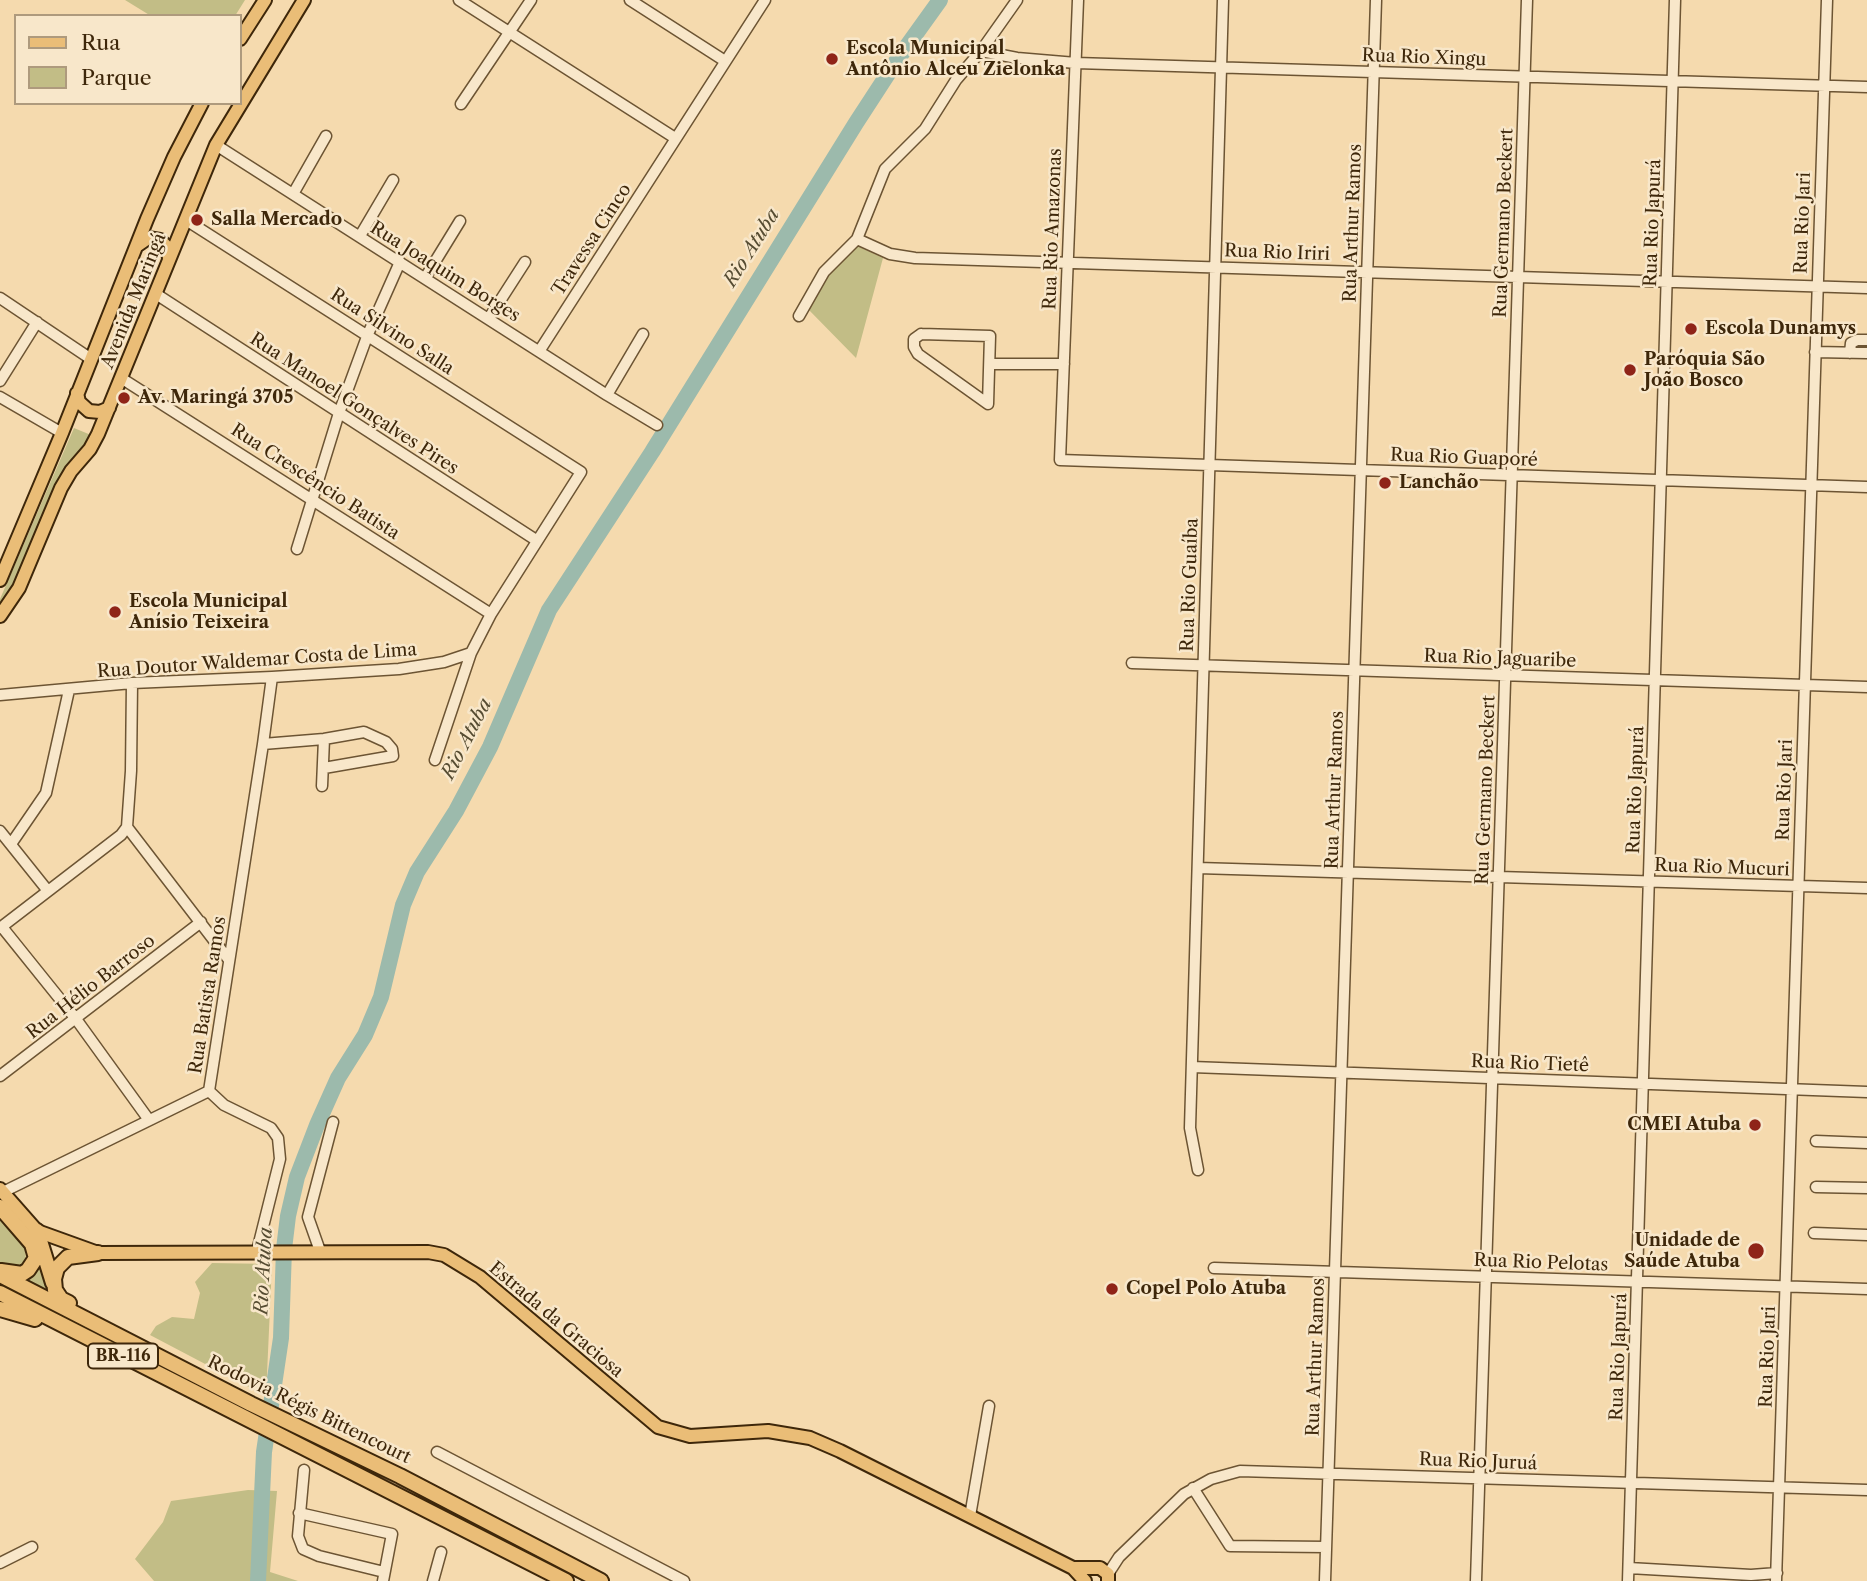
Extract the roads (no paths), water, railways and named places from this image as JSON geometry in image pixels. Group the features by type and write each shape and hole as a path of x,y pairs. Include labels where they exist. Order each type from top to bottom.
{"highway":[{"path":"0,1273 22,1274 29,1270 36,1258 32,1244 1,1196"},
{"path":"37,1231 61,1299 139,1339 192,1373"},
{"path":"54,1284 57,1268 64,1260 98,1252"},
{"name":"Rodovia Régis Bittencourt","path":"0,1273 251,1404 400,1476 601,1581"},
{"name":"Rodovia Régis Bittencourt","path":"0,1293 566,1581"},
{"path":"0,1309 30,1317 124,1364 184,1387"}],"main road":[{"path":"242,36 265,0"},
{"name":"Avenida Maringá","path":"242,102 304,0"},
{"name":"Avenida Maringá","path":"0,580 174,157 200,105"},
{"name":"Avenida Maringá","path":"0,616 19,588 61,488 71,471 90,449 216,145 240,105"},
{"path":"136,248 149,238 160,240 168,248 169,260"},
{"path":"77,393 82,405 89,411 100,412 109,408"},
{"name":"Estrada da Graciosa","path":"1,1196 37,1231 98,1252 320,1251 428,1252 444,1255 480,1277 658,1427 690,1436 768,1432 810,1438 1073,1568 1105,1575"},
{"path":"531,1563 559,1581"},
{"name":"Estrada da Graciosa","path":"1073,1568 1086,1581"},
{"path":"1086,1581 1088,1574 1105,1575"}],"street":[{"path":"459,0 675,138"},
{"path":"461,104 531,0"},
{"path":"630,0 724,61"},
{"name":"Travessa Cinco","path":"540,350 765,0"},
{"path":"799,316 824,272 857,239 886,169 925,129 963,71 981,51 1017,0"},
{"name":"Rua Rio Amazonas","path":"1060,460 1078,0"},
{"name":"Rua Rio Guaíba","path":"1198,1170 1190,1128 1223,0"},
{"name":"Rua Arthur Ramos","path":"1325,1581 1376,0"},
{"name":"Rua Germano Beckert","path":"1476,1581 1527,0"},
{"name":"Rua Rio Japurá","path":"1628,1581 1675,0"},
{"name":"Rua Rio Jari","path":"1777,1577 1827,0"},
{"name":"Rua Rio Xingu","path":"981,51 1017,58 1076,63 1867,87"},
{"path":"293,194 326,136"},
{"name":"Rua Joaquim Borges","path":"216,145 540,350 607,396 657,425"},
{"path":"360,236 393,180"},
{"name":"Rua Silvino Salla","path":"186,220 581,472 536,540"},
{"path":"425,278 460,221"},
{"name":"Rua Rio Iriri","path":"857,239 876,249 903,256 1867,288"},
{"path":"297,549 339,413 368,334 400,262"},
{"path":"489,318 524,262"},
{"name":"Rua Manoel Gonçalves Pires","path":"156,294 536,540"},
{"path":"0,298 91,359"},
{"path":"0,381 37,322"},
{"path":"607,396 643,334"},
{"path":"922,334 990,335 990,364 988,404 924,360 914,347 914,339 922,334"},
{"path":"1850,353 1851,343 1867,340"},
{"path":"1815,352 1867,354"},
{"path":"990,364 1064,364"},
{"name":"Rua Crescêncio Batista","path":"121,378 491,614"},
{"path":"0,397 62,433"},
{"name":"Rua Rio Guaporé","path":"1060,460 1867,486"},
{"path":"435,760 471,653 491,614 536,540"},
{"name":"Rua Doutor Waldemar Costa de Lima","path":"0,695 132,683 399,669 444,662 471,653"},
{"name":"Rua Rio Jaguaribe","path":"1132,663 1867,687"},
{"name":"Rua Batista Ramos","path":"1,1196 209,1091 264,744 272,677"},
{"path":"132,683 127,827 121,835 1,927 76,1019 149,1120"},
{"path":"11,844 46,793 69,690"},
{"path":"264,744 324,739 364,732 386,742 392,749 393,756 324,768"},
{"path":"323,786 324,739"},
{"path":"127,827 229,960"},
{"path":"0,831 48,891"},
{"name":"Rua Rio Mucuri","path":"1198,868 1867,888"},
{"name":"Rua Hélio Barroso","path":"0,1076 201,922"},
{"name":"Rua Rio Tietê","path":"1192,1067 1867,1092"},
{"path":"209,1091 224,1105 271,1128 278,1138 279,1159 263,1251"},
{"path":"320,1251 308,1217 333,1122"},
{"path":"1816,1141 1867,1143"},
{"path":"1816,1187 1867,1188"},
{"path":"1814,1233 1867,1235"},
{"name":"Rua Rio Pelotas","path":"1214,1268 1867,1289"},
{"path":"970,1516 989,1406"},
{"path":"438,1452 684,1581"},
{"path":"299,1513 392,1534 384,1576 303,1549 298,1536 299,1513 304,1470"},
{"name":"Rua Rio Juruá","path":"1105,1575 1171,1504 1211,1479 1240,1471 1867,1490"},
{"path":"1193,1488 1230,1546 1326,1547"},
{"path":"0,1563 32,1546"},
{"path":"433,1581 442,1552"},
{"path":"1629,1568 1777,1577"}],"waterway":[{"name":"Rio Atuba","path":"258,1581 264,1452 281,1338 284,1249 288,1216 297,1177 317,1125 338,1078 365,1035 381,997 403,905 417,872 456,811 490,747 549,610 652,452 856,123 940,0"}],"place":[{"name":"Escola Municipal Antônio Alceu Zielonka","path":"832,59"},
{"name":"Salla Mercado","path":"197,220"},
{"name":"Escola Dunamys","path":"1691,329"},
{"name":"Paróquia São João Bosco","path":"1630,370"},
{"name":"Av. Maringá 3705","path":"124,398"},
{"name":"Lanchão","path":"1385,483"},
{"name":"Escola Municipal Anísio Teixeira","path":"115,612"},
{"name":"CMEI Atuba","path":"1755,1125"},
{"name":"Unidade de Saúde Atuba","path":"1756,1251"},
{"name":"Copel Polo Atuba","path":"1112,1289"}]}
